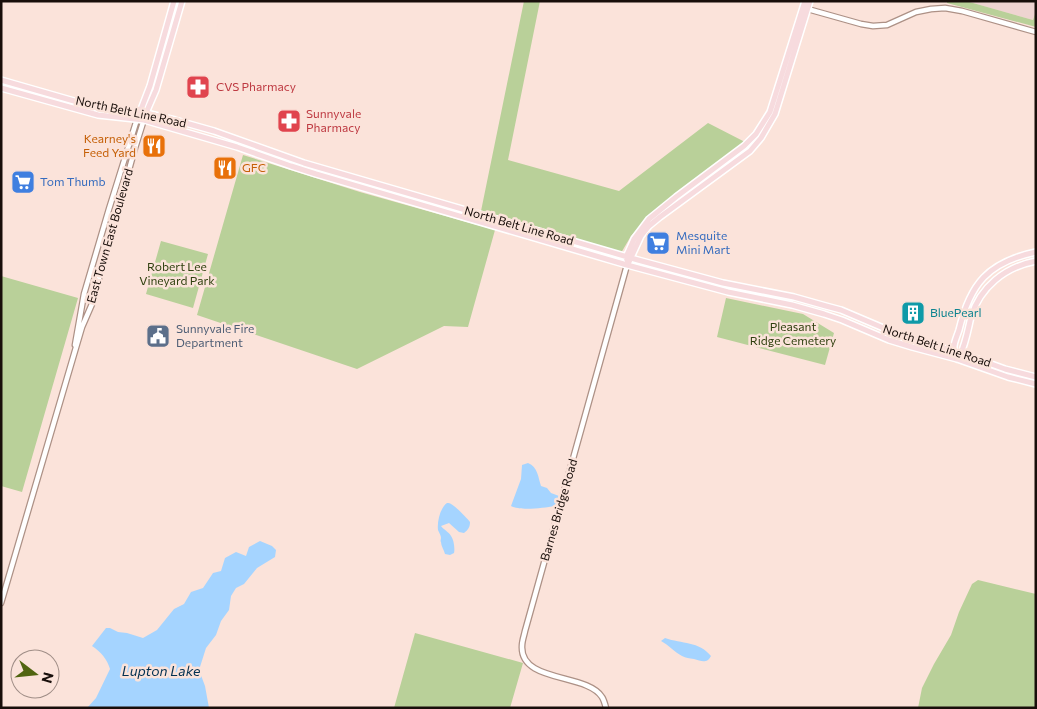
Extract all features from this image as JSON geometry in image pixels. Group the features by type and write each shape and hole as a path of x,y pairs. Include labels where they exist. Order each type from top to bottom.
{"main road":[{"path":"140,112 174,1"},
{"path":"146,114 156,90 182,1"},
{"path":"805,1 806,9"},
{"path":"629,258 634,238 649,219 676,197 708,177 739,154 756,134 770,112 810,1"},
{"path":"153,74 160,76"},
{"name":"North Belt Line Road","path":"1,80 96,107 114,111 140,112 209,129 318,167 629,258 711,280 794,297 841,310 907,338 953,350 1036,377"},
{"name":"North Belt Line Road","path":"1,88 98,115 144,120 237,147 316,174 627,265 709,288 792,305 824,314 912,348 957,359 996,373 1036,384"},
{"path":"49,100 51,94"},
{"path":"207,138 209,129"},
{"path":"316,174 318,167"},
{"path":"440,211 442,203"},
{"path":"957,359 953,350 971,293 982,279 995,268 1010,259 1036,252"},
{"name":"Barnes Bridge Road","path":"627,265 629,258"},
{"path":"957,359 961,353 974,308 984,291 1006,272 1023,264 1036,261"},
{"path":"709,288 711,280"},
{"path":"824,314 826,306"},
{"path":"996,373 999,366"}],"street":[{"path":"806,9 873,26 887,24 916,12 945,8 1036,32"},
{"name":"East Town East Boulevard","path":"73,358 82,302 140,112"},
{"name":"East Town East Boulevard","path":"1,603 82,327 92,304 134,148 146,114"},
{"path":"115,189 123,190"},
{"path":"101,237 110,239"},
{"name":"Barnes Bridge Road","path":"606,708 603,697 596,690 543,672 530,665 525,658 522,646 627,265"}],"shaded area":[{"path":"966,1 1036,1 1036,11 1033,20"}],"green space":[{"path":"524,1 540,1 508,160 619,191 708,123 745,142 645,220 631,236 621,253 481,211"},
{"path":"947,1 966,1 1033,20 1036,11 1036,27 947,3"},
{"path":"243,155 360,192 495,230 468,327 444,326 357,369 197,315"},
{"name":"Robert Lee Vineyard Park","path":"161,241 208,254 193,308 146,294"},
{"path":"1,276 78,298 22,492 1,486"},
{"name":"Pleasant Ridge Cemetery","path":"726,298 803,314 834,333 825,365 717,337"},
{"path":"978,580 1036,594 1036,708 918,708 922,688 951,635 972,584"},
{"path":"415,633 523,663 510,708 394,708"}],"water":[{"path":"528,463 536,470 541,486 559,496 554,506 526,509 511,506 521,479 522,465"},
{"path":"447,503 455,507 470,522 464,533 459,532 449,523 441,526 453,540 454,553 450,555 445,554 438,530 442,508"},
{"name":"Lupton Lake","path":"260,541 272,546 276,550 275,557 257,568 244,584 236,588 231,596 229,610 221,621 216,635 206,648 199,670 205,686 209,708 87,708 96,698 110,669 103,656 92,646 106,628 143,638 157,630 174,609 184,604 191,592 203,588 213,573 221,571 225,558 236,552 246,556 249,547"},
{"path":"665,638 696,645 711,656 708,660 704,661 683,657 661,641"}],"place":[{"name":"CVS Pharmacy","path":"198,87"},
{"name":"Sunnyvale Pharmacy","path":"289,121"},
{"name":"Kearney's Feed Yard","path":"154,146"},
{"name":"GFC","path":"225,168"},
{"name":"Tom Thumb","path":"23,182"},
{"name":"Mesquite Mini Mart","path":"658,243"},
{"name":"BluePearl","path":"913,313"},
{"name":"Sunnyvale Fire Department","path":"158,336"}]}
